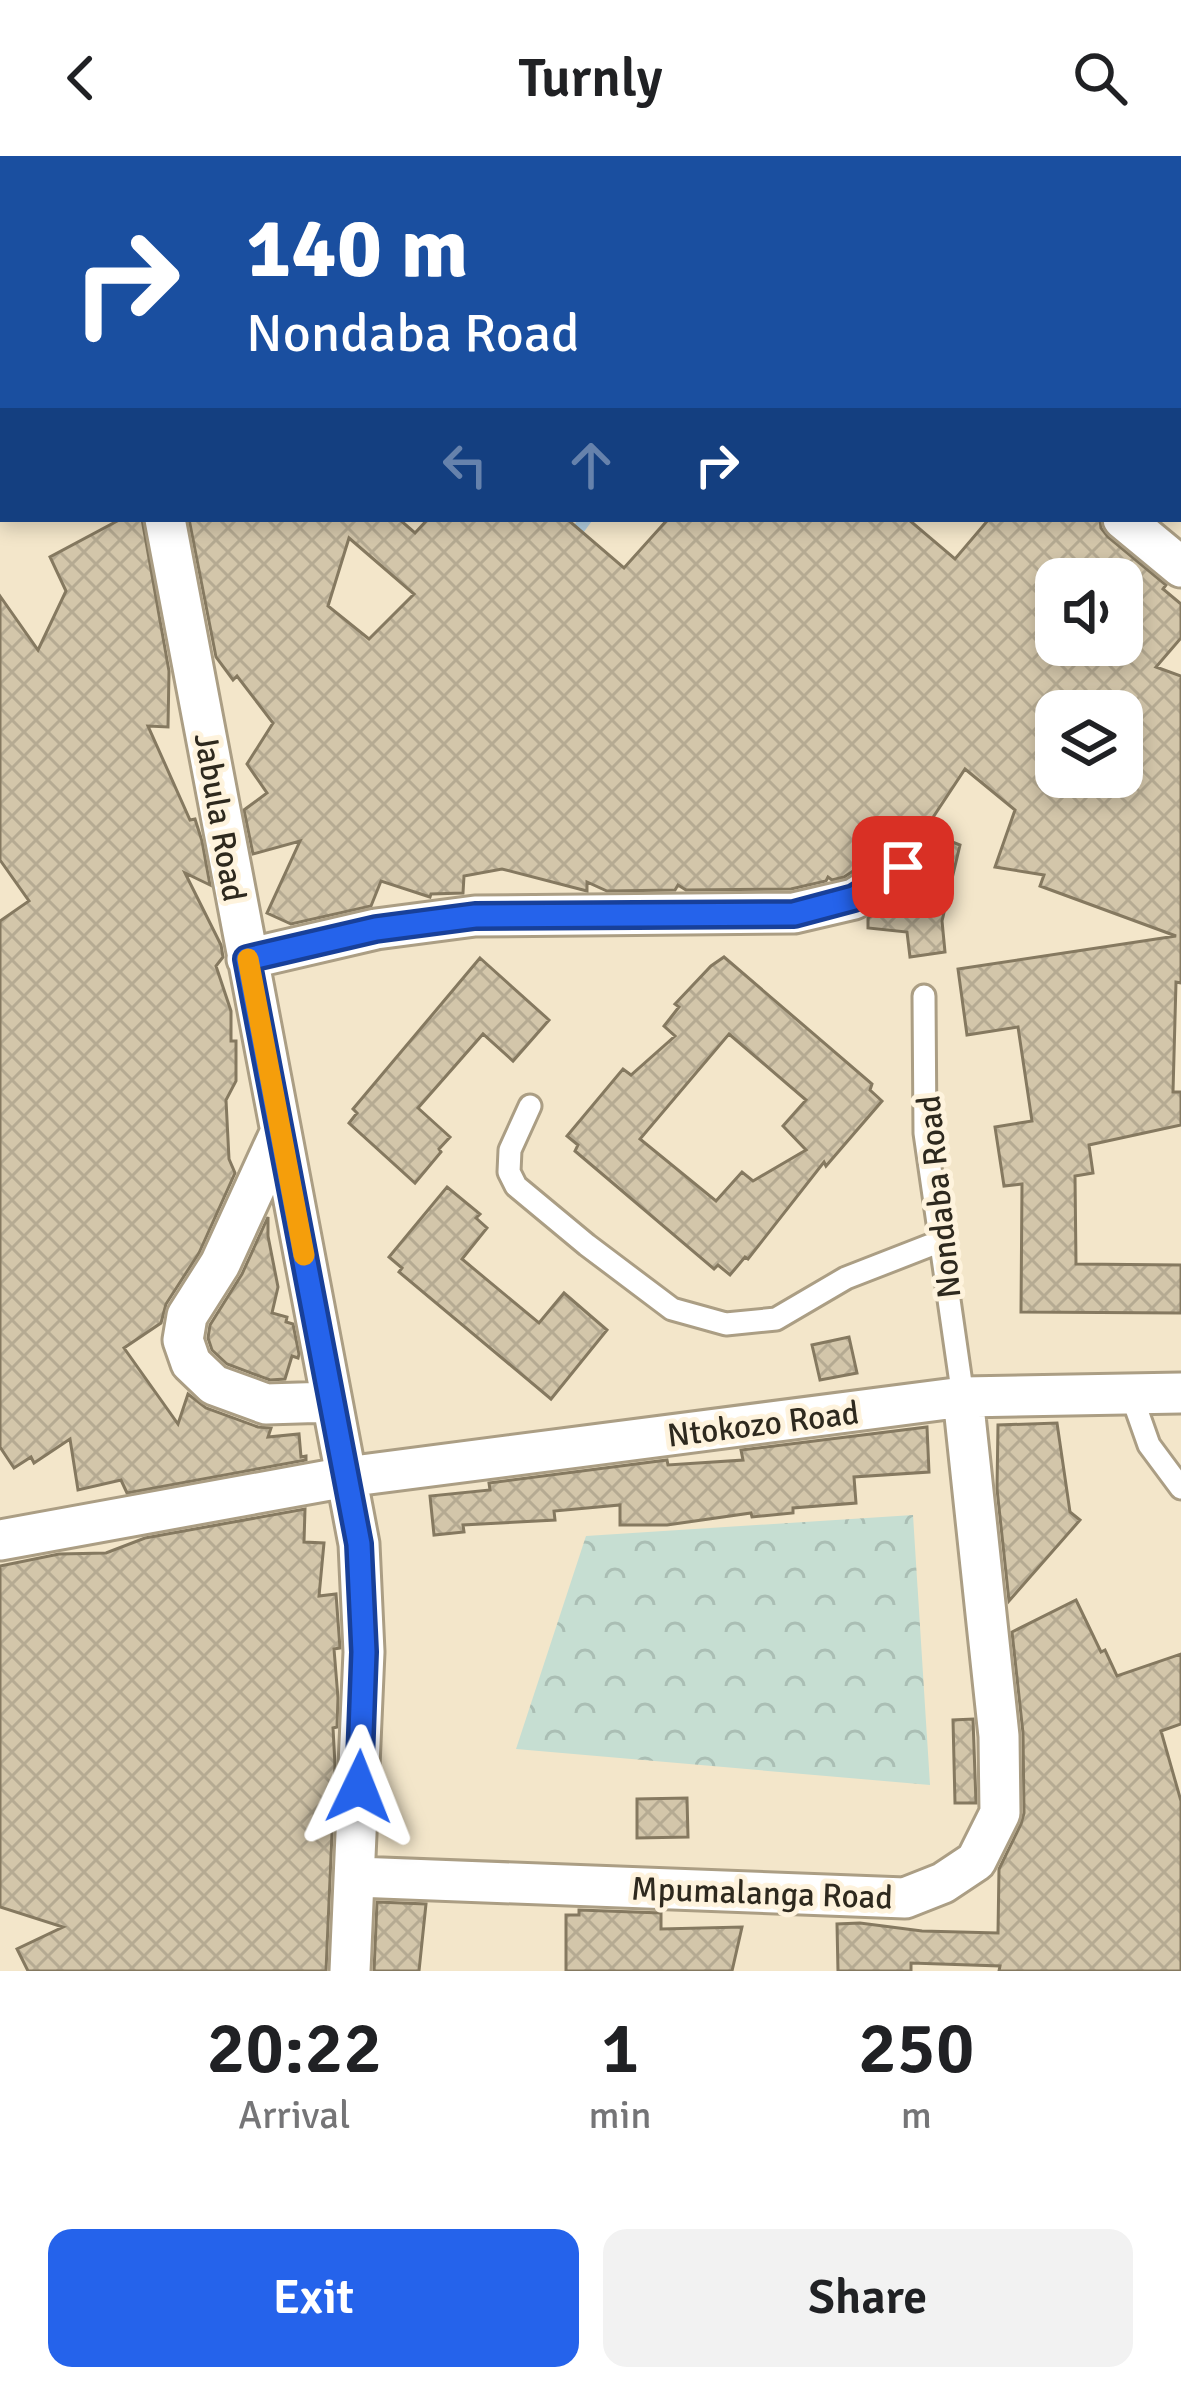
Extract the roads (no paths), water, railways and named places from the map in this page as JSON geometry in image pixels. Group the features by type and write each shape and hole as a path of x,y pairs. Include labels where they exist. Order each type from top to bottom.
{"street":[{"name":"Jabula Road","path":"166,522 359,1544 364,1652 350,1971"},
{"path":"1127,522 1181,567"},
{"path":"247,959 376,929 475,916 794,914 854,898 903,867"},
{"path":"280,1133 220,1264 187,1316 183,1340 191,1363 214,1384 266,1405 332,1402"},
{"name":"Ntokozo Road","path":"0,1540 346,1477 963,1396 1181,1393"},
{"name":"Mpumalanga Road","path":"356,1876 904,1898 943,1883 976,1861 1000,1813 999,1755 963,1396"}],"lane":[{"name":"Nondaba Road","path":"924,996 926,1132 963,1396"},
{"path":"530,1106 510,1150 509,1172 516,1186 671,1309 727,1324 776,1319 846,1278 941,1241"},
{"path":"1131,1394 1149,1444 1178,1480"}],"waterway":[{"path":"572,538 584,522"}]}
